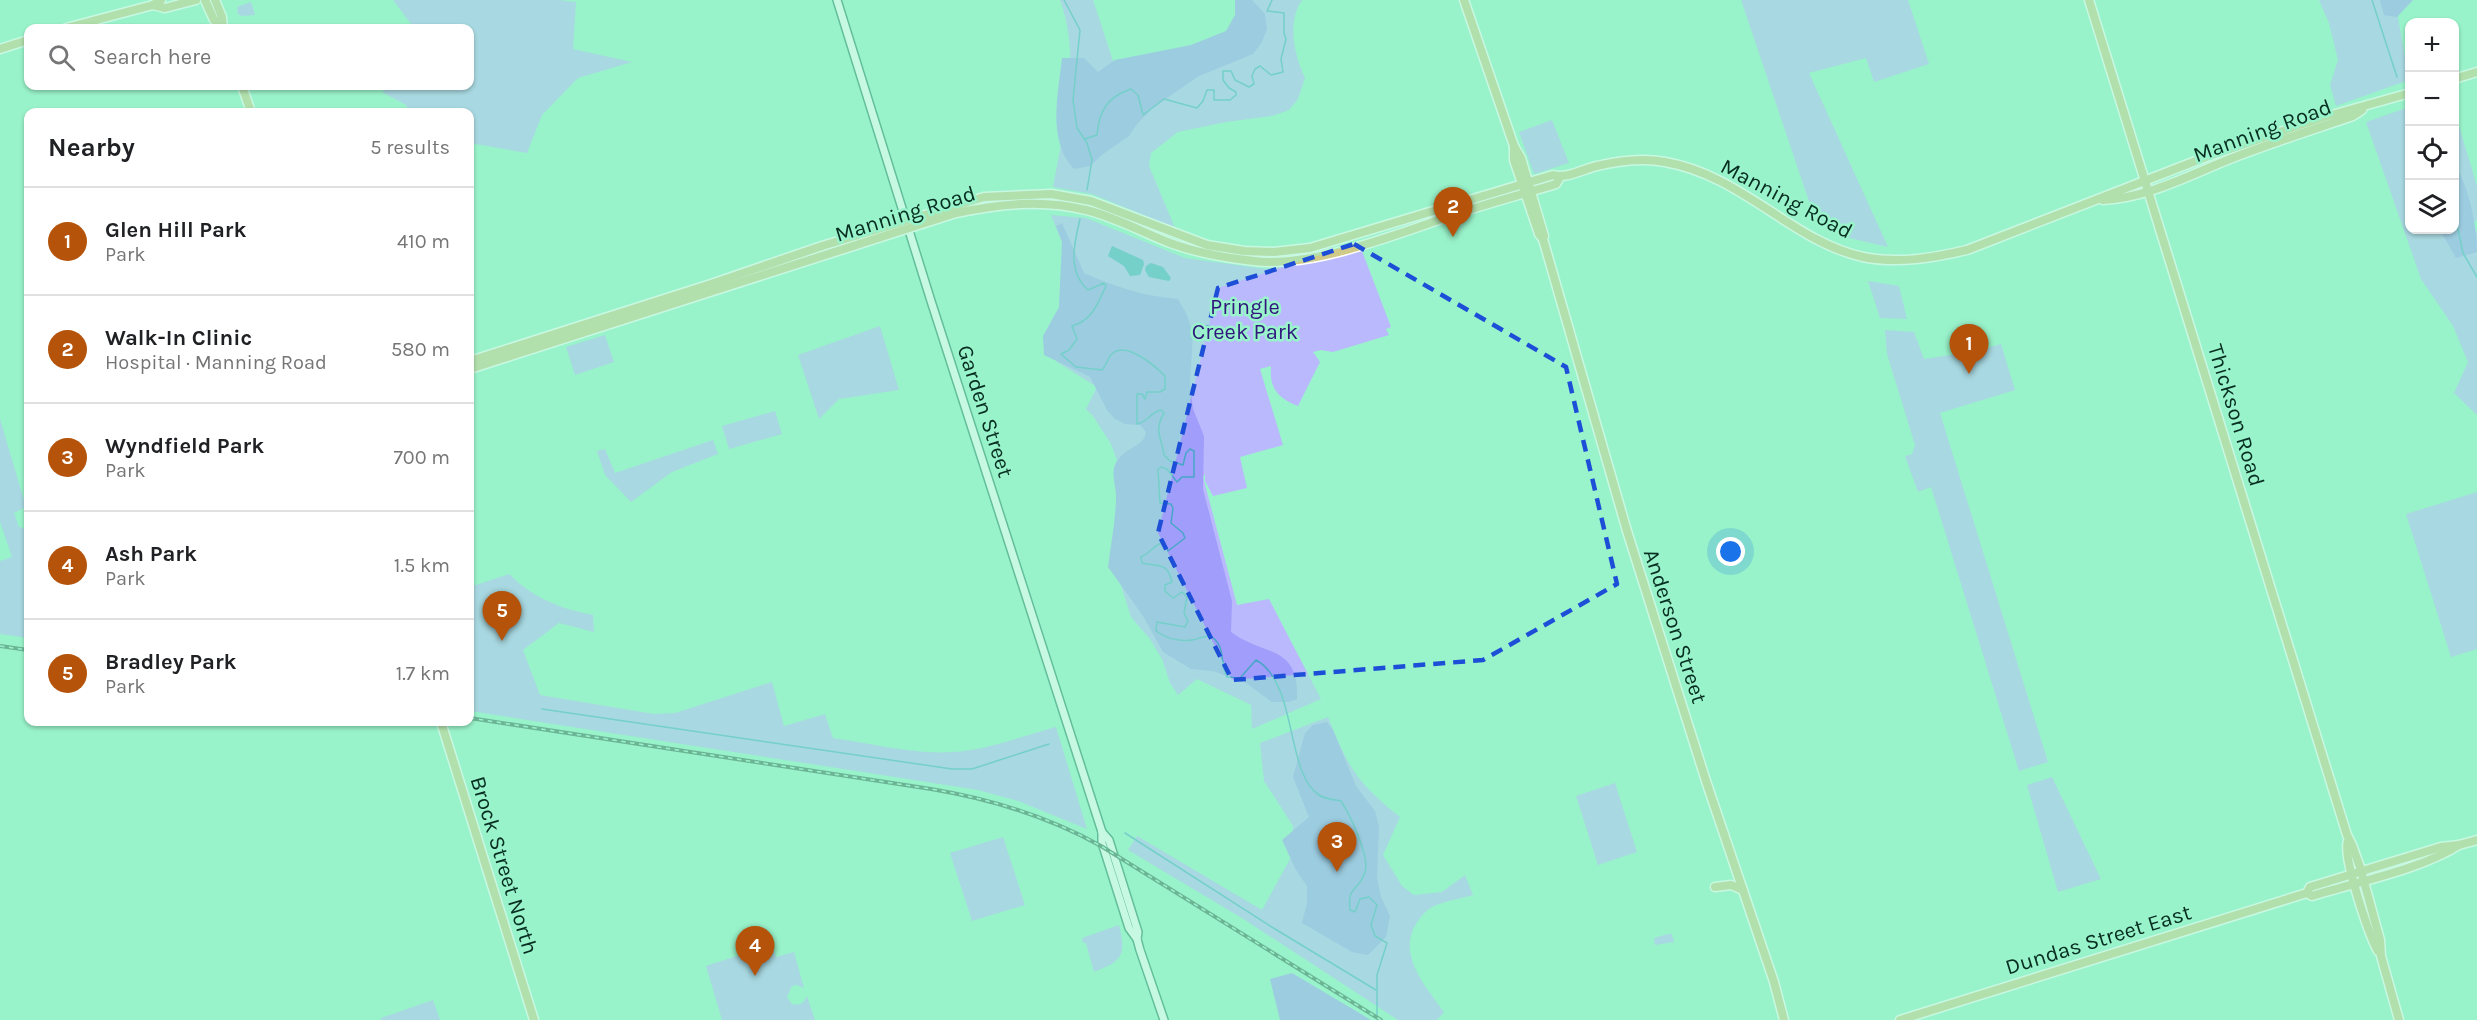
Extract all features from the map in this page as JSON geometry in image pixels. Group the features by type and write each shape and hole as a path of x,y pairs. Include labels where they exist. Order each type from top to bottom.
{"main road":[{"path":"81,24 157,3 165,8 196,0"},
{"path":"205,0 214,20 219,24"},
{"path":"215,0 222,16 222,24"},
{"name":"Anderson Street","path":"1464,0 1514,146 1514,160 1527,188 1543,239 1627,531 1706,781 1774,982 1784,1020"},
{"name":"Thickson Road","path":"2089,0 2348,840 2352,844 2370,935 2381,956 2399,1020"},
{"path":"0,49 24,41"},
{"path":"2459,77 2477,72"},
{"path":"243,90 250,108"},
{"name":"Manning Road","path":"474,360 907,225 995,205 1040,203 1097,213 1172,244 1204,254 1256,261 1280,261 1312,258 1358,245 1527,188 1553,175 1560,177 1598,166 1629,161 1665,162 1701,172 1736,188 1819,240 1860,256 1882,259 1928,259 1967,250 2098,200 2120,199 2206,157 2321,118 2405,94"},
{"name":"Manning Road","path":"474,368 907,225"},
{"name":"Brock Street North","path":"442,726 534,1020"},
{"name":"Dundas Street East","path":"1900,1020 2307,893 2312,896 2358,877 2443,855 2459,845 2477,840"},
{"path":"1715,887 1731,885 1743,890"}],"street":[{"name":"Garden Street","path":"837,0 1102,832 1102,843 1132,934 1137,939"},
{"name":"Garden Street","path":"1102,832 1109,840 1138,932 1137,939 1164,1020"},
{"path":"1123,908 1128,909 1133,915"}],"highlighted area":[{"path":"1354,244 1566,367 1617,584 1483,660 1232,680 1158,533 1218,288"}],"green space":[{"path":"393,0 559,0 576,2 573,49 632,62 578,78 542,115 527,153 474,144 474,108 407,108 406,105 382,92 384,90 474,90 474,24 411,24"},
{"path":"1060,0 1093,0 1117,73 1241,31 1241,0 1302,0 1297,9 1293,28 1295,49 1305,78 1298,99 1289,110 1272,116 1226,122 1178,132 1151,153 1149,166 1175,228 1092,194 1053,187 1066,117 1070,70 1070,46"},
{"path":"1741,0 1908,0 1929,64 1874,82 1866,58 1809,73 1888,247 1841,236 1816,222"},
{"path":"2319,0 2395,0 2405,57 2405,81 2336,106 2330,85 2338,60 2329,23"},
{"path":"251,2 255,15 238,14 237,7"},
{"path":"2405,108 2405,233 2366,122"},
{"path":"1552,120 1569,163 1534,174 1519,132"},
{"path":"2459,126 2477,186 2477,220 2473,222 2477,233 2477,415 2454,393 2468,362 2453,326 2421,279 2405,234 2459,234"},
{"name":"Pringle Creek Park","path":"1051,215 1086,218 1185,258 1266,269 1362,251 1391,327 1386,329 1389,335 1333,352 1321,350 1313,352 1320,362 1298,406 1280,396 1276,391 1273,386 1271,366 1260,369 1283,445 1240,457 1247,488 1213,496 1205,481 1205,474 1203,477 1237,605 1269,599 1321,699 1252,729 1251,705 1197,679 1178,695 1150,639 1131,617 1120,582 1125,482 1111,444 1086,409 1097,387 1057,362 1053,347 1070,279 1063,245"},
{"path":"1868,281 1899,286 1907,319 1880,318"},
{"path":"880,326 899,390 839,399 819,419 798,355"},
{"path":"1885,330 1914,332 1924,359 1976,351 2001,344 2015,390 1940,413 2048,762 2019,771 1931,487 1918,492 1905,456 1912,454 1915,445 1887,354"},
{"path":"605,335 614,362 575,375 566,347"},
{"path":"775,411 782,434 729,449 722,426"},
{"path":"0,419 24,500 24,508 14,513 19,527 24,528 24,637 0,634 0,561 12,557 0,522"},
{"path":"713,440 718,454 672,472 631,502 605,475 597,451 605,449 615,473"},
{"path":"2477,492 2477,649 2451,657 2406,514"},
{"path":"509,574 528,590 548,601 593,615 594,632 559,623 523,650 540,695 654,714 675,713 772,682 784,726 825,714 833,738 924,752 978,749 1056,727 1087,829 1018,801 978,790 474,712 474,586"},
{"path":"1328,717 1355,773 1373,794 1400,817 1383,855 1402,886 1414,895 1442,892 1465,875 1473,895 1429,909 1418,922 1411,936 1410,947 1416,970 1444,1012 1437,1020 1398,1020 1245,920 1128,850 1137,836 1262,910 1291,857 1293,826 1264,781 1260,743"},
{"path":"2052,777 2101,879 2058,892 2027,785"},
{"path":"1615,783 1637,852 1598,865 1576,796"},
{"path":"1003,837 1025,905 972,921 950,853"},
{"path":"1119,925 1122,944 1120,956 1111,964 1094,972 1086,943 1083,943 1082,938"},
{"path":"1672,934 1674,942 1655,945 1654,938"},
{"path":"770,937 776,957 794,952 804,988 792,986 787,997 792,1004 797,1005 807,996 815,1020 722,1020 706,966 743,954 740,945"},
{"path":"433,1000 440,1020 381,1020 381,1018"}],"shaded area":[{"path":"1235,0 1252,0 1265,14 1267,29 1262,42 1253,54 1199,76 1154,107 1129,136 1090,166 1074,169 1060,145 1057,131 1056,116 1062,58 1084,58 1098,72 1115,60 1191,45 1226,31 1235,15"},
{"path":"2380,0 2413,0 2397,17 2384,15"},
{"path":"2459,172 2471,207 2477,252 2456,258 2442,234 2459,234"},
{"path":"1062,223 1084,273 1130,290 1178,299 1187,315 1193,333 1190,383 1193,409 1204,436 1203,489 1232,601 1231,632 1286,660 1296,681 1297,699 1289,702 1272,702 1246,683 1213,671 1191,669 1163,652 1143,616 1108,567 1116,505 1114,468 1121,456 1141,441 1146,432 1140,425 1125,424 1115,419 1107,410 1090,377 1044,355 1043,336 1059,307 1062,241 1056,226"},
{"path":"1112,246 1143,260 1140,275 1130,276 1124,266 1108,256"},
{"path":"1151,263 1163,267 1171,278 1169,281 1149,277 1145,270 1146,266"},
{"path":"1327,722 1333,730 1356,786 1375,811 1379,827 1377,877 1381,897 1390,916 1386,937 1368,955 1352,952 1302,923 1307,903 1307,886 1296,870 1282,840 1309,817 1293,777 1305,733 1313,725"},
{"path":"1292,973 1371,1020 1280,1020 1270,979"}],"waterway":[{"path":"1064,0 1080,30 1073,100 1077,128 1087,143 1092,160 1087,190"},
{"path":"1084,139 1097,135 1102,112 1110,101 1131,89 1138,95 1143,115 1164,99 1197,108 1203,101 1207,90 1214,90 1214,100 1230,100 1236,92 1229,88 1223,80 1223,71 1231,71 1235,80 1249,87 1254,84 1252,76 1255,69 1260,66 1271,75 1283,72 1281,59 1286,39 1284,13 1267,11 1272,0"},
{"path":"2372,0 2397,77"},
{"path":"1080,219 1074,247 1077,274 1081,283 1088,290 1104,283 1106,286 1089,316 1079,324 1072,326 1077,339 1069,350 1061,354 1076,367 1102,370 1110,356 1118,351 1132,352 1147,361 1165,376 1165,389 1160,392 1147,392 1145,399 1142,394 1137,394 1137,424 1161,410 1164,413 1159,425 1159,434 1164,455 1170,461 1183,465 1186,453 1190,449 1194,451 1194,477 1182,477 1177,482 1167,469 1161,467 1158,469 1160,503 1171,504 1173,508 1171,523 1183,533 1185,538 1168,551 1164,542 1158,545 1141,557 1142,563 1165,568 1172,582 1165,585 1165,591 1173,598 1182,592 1187,597 1184,613 1188,621 1185,627 1157,622 1156,631 1178,640 1211,637 1219,646 1227,677 1240,678 1256,660 1269,672 1279,688 1295,749 1308,784 1319,795 1341,801 1354,825 1365,856 1365,872 1350,896 1350,910 1355,912 1360,899 1369,897 1377,905 1371,925 1375,936 1387,943 1377,975 1377,1020"},
{"path":"2459,234 2463,253 2477,277"},
{"path":"542,709 952,769 972,769 1049,744"},
{"path":"1125,833 1275,929 1376,990"}],"railway":[{"path":"0,646 24,649"},
{"path":"474,719 931,789 1018,810 1081,835 1101,846 1381,1020"}],"place":[{"name":"Walk-In Clinic","path":"1453,237"},
{"name":"Glen Hill Park","path":"1969,374"},
{"name":"Bradley Park","path":"502,641"},
{"name":"Wyndfield Park","path":"1337,872"},
{"name":"Ash Park","path":"755,976"}]}
